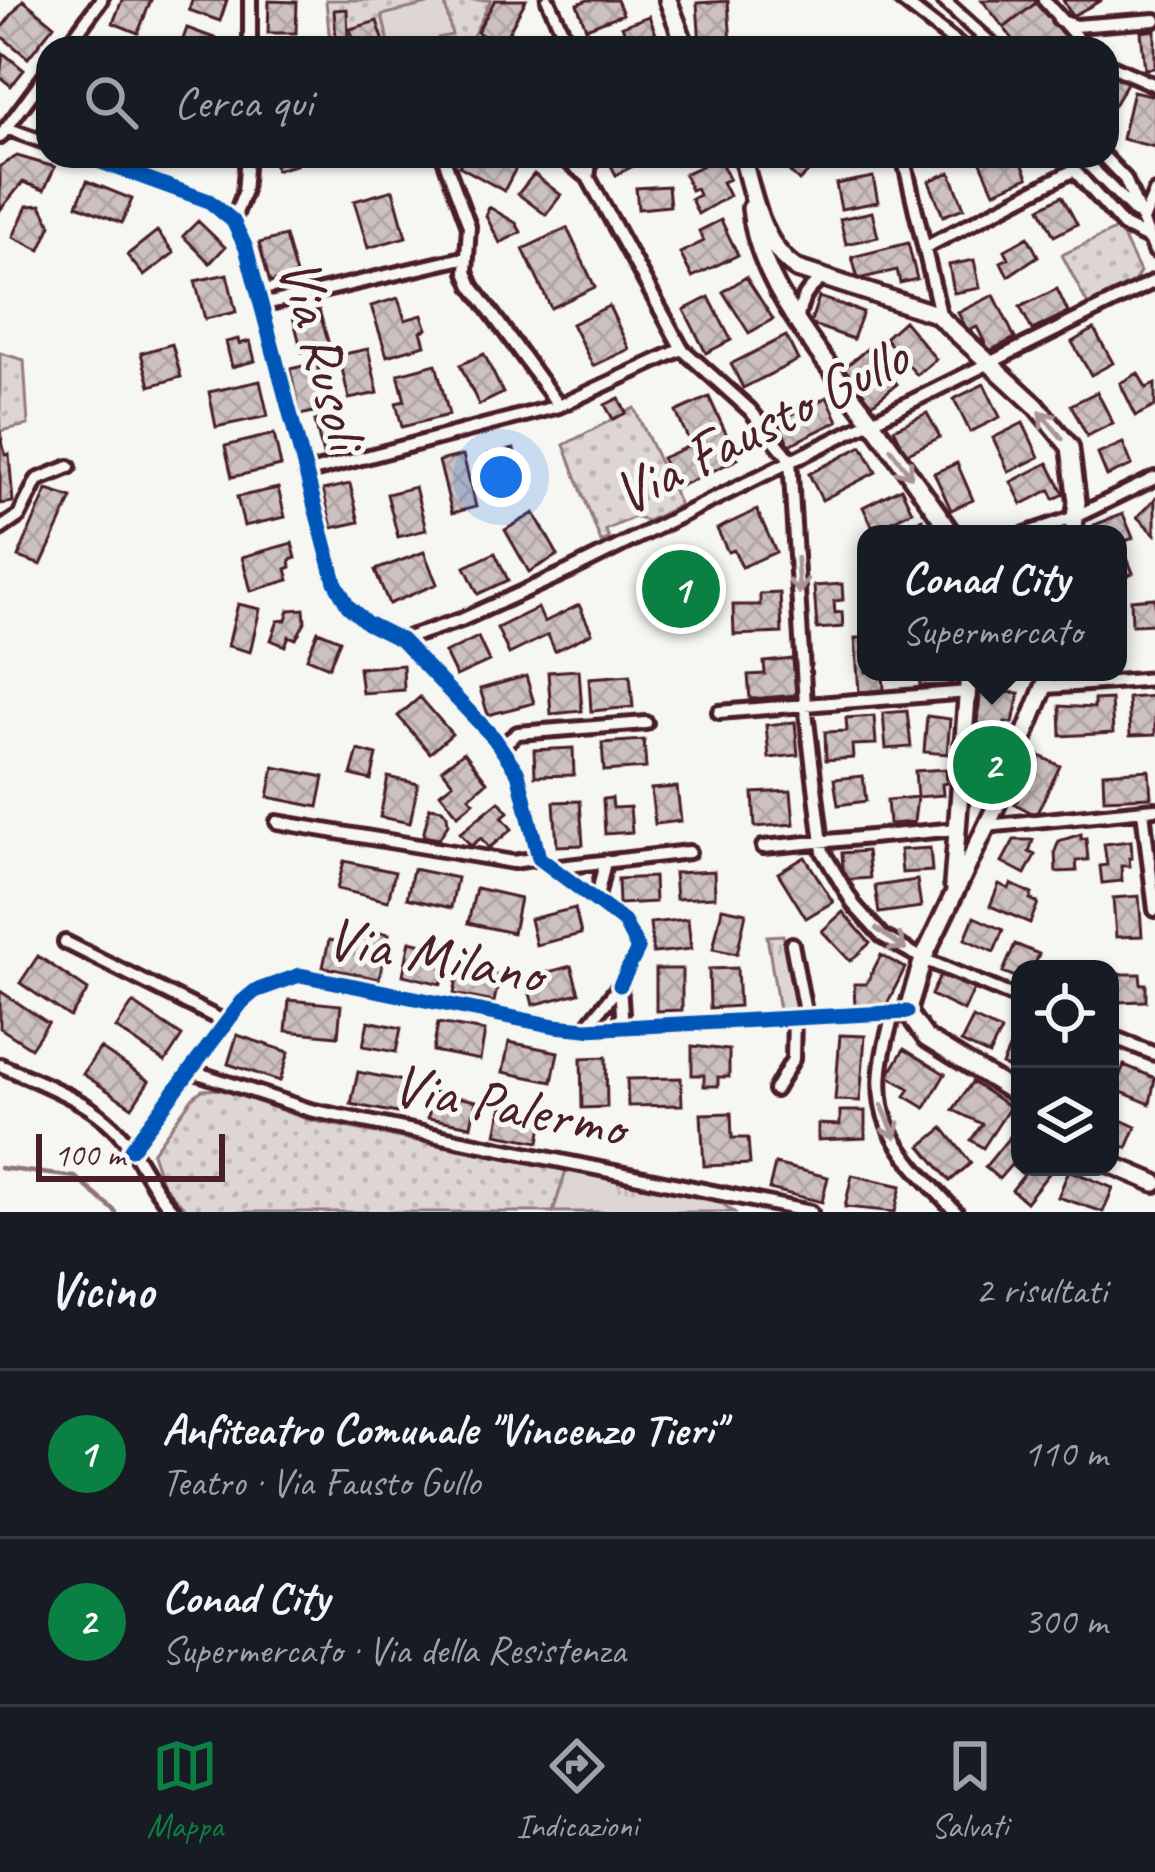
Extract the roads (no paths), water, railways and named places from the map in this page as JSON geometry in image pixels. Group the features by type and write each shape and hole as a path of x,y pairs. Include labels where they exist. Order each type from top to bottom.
{"street":[{"path":"75,36 101,0"},
{"path":"250,0 250,36"},
{"path":"548,0 564,36"},
{"path":"668,0 682,36"},
{"path":"904,0 948,36"},
{"path":"943,0 983,36"},
{"path":"1044,0 1074,36"},
{"path":"1059,20 1075,26 1155,20"},
{"path":"1119,69 1155,85"},
{"path":"36,87 2,130 36,140"},
{"name":"Via Rusoli","path":"117,168 208,201 233,221 262,305 334,582 348,606 401,640 500,747 518,773 539,859"},
{"path":"233,221 244,194 246,168"},
{"path":"448,168 470,226 466,272 472,286 559,406"},
{"path":"576,168 588,177 682,349 750,410 790,459 805,704 822,842 836,878 882,936 923,959 1011,995"},
{"path":"588,177 589,168"},
{"path":"745,168 780,257 797,268 915,304 940,317 1036,406 1070,447 1077,502 1074,525"},
{"path":"907,168 940,317"},
{"path":"1092,168 1143,220"},
{"path":"1114,168 1125,179 1153,245"},
{"path":"926,247 1073,170 1124,226 1153,245"},
{"path":"749,181 753,231 818,354 946,525"},
{"path":"1143,220 1155,192"},
{"path":"262,305 467,256"},
{"path":"798,319 809,289 824,277"},
{"name":"Via Fausto Gullo","path":"401,640 461,620 569,572 1155,281"},
{"path":"305,473 559,406 682,349"},
{"path":"0,529 20,516 37,480 69,467"},
{"path":"1074,525 1155,478"},
{"path":"953,896 969,681"},
{"path":"956,1212 908,1162 880,1102 878,1084 923,959 1047,681"},
{"path":"719,712 968,692"},
{"path":"500,747 518,733 646,722"},
{"path":"986,826 1149,810 1155,910"},
{"path":"277,822 513,862 539,859 624,922 638,949 620,985 586,1029"},
{"path":"763,847 957,836"},
{"path":"957,836 962,849 975,849"},
{"path":"550,868 688,852"},
{"path":"596,902 605,862"},
{"path":"64,942 227,1023"},
{"path":"775,1090 793,1059 800,1018 793,944"},
{"name":"Via Milano","path":"131,1149 255,992 300,975 586,1029 901,1012"},
{"path":"620,985 623,1028"},
{"path":"901,1012 926,1038 1011,1090"},
{"path":"1119,1040 1155,1054"},
{"path":"0,1065 88,1107 131,1149 173,1212"},
{"name":"Via Palermo","path":"193,1071 310,1110 811,1212"},
{"path":"1119,1168 1155,1183"}],"waterway":[{"path":"0,1168 75,1177 116,1212"}],"place":[{"name":"Anfiteatro Comunale \"Vincenzo Tieri\"","path":"681,589"},
{"name":"Conad City","path":"992,765"}]}
